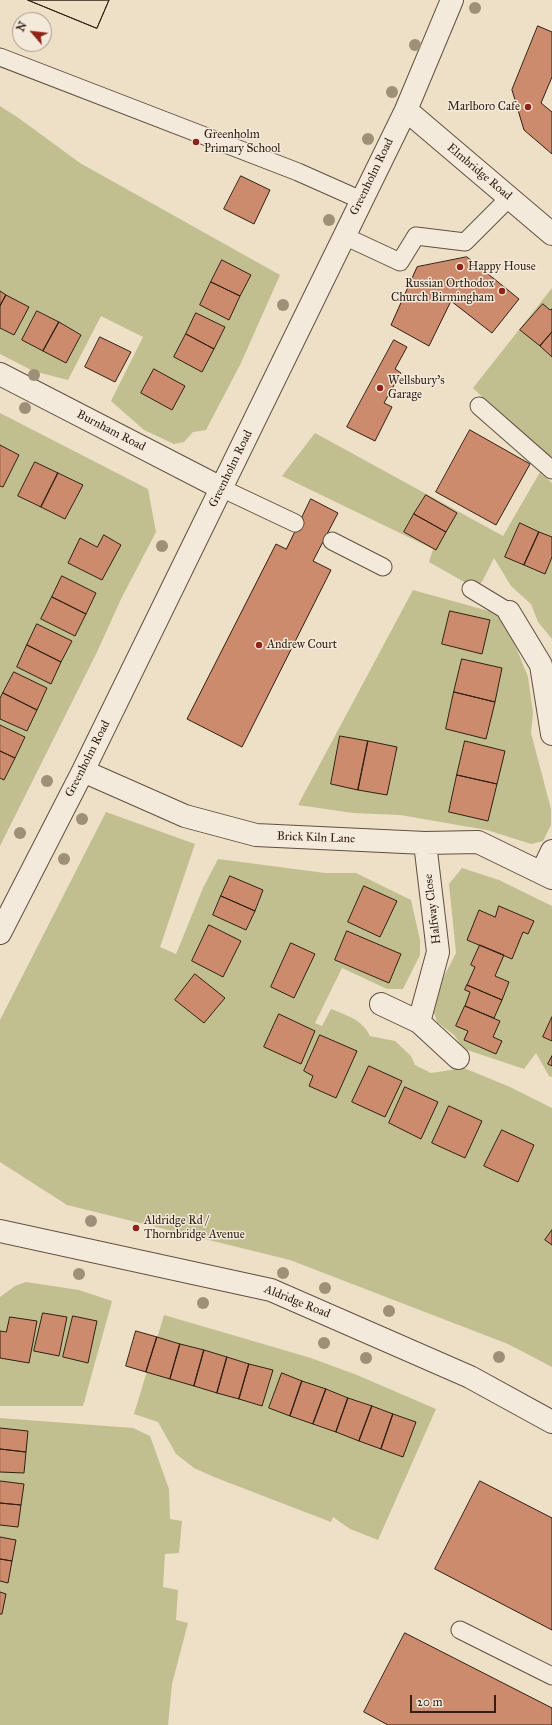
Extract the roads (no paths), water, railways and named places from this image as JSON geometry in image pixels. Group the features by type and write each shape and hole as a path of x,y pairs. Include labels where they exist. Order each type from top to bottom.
{"street":[{"name":"Greenholm Road","path":"2,925 83,771 406,110 452,0"},
{"name":"Elmbridge Road","path":"406,110 509,198 550,229"},
{"name":"Burnham Road","path":"0,374 221,488"},
{"path":"509,612 546,664 552,734"},
{"name":"Brick Kiln Lane","path":"83,771 185,816 256,835 425,843 478,842 547,875"},
{"name":"Halfway Close","path":"419,1022 438,952 425,843"},
{"path":"547,875 552,851"},
{"path":"381,1004 419,1022 458,1058"},
{"name":"Aldridge Road","path":"0,1231 271,1290 470,1377 552,1422"}],"lane":[{"path":"0,57 298,172 361,200"},
{"path":"344,236 400,262 416,236 465,242 509,198"},
{"path":"479,406 552,470"},
{"path":"221,488 295,523"},
{"path":"332,541 383,567"},
{"path":"471,589 509,612"},
{"path":"460,1630 552,1676"}],"place":[{"name":"Marlboro Cafe","path":"528,107"},
{"name":"Greenholm Primary School","path":"196,142"},
{"name":"Happy House","path":"460,267"},
{"name":"Russian Orthodox Church Birmingham","path":"502,291"},
{"name":"Wellsbury's Garage","path":"380,388"},
{"name":"Andrew Court","path":"259,645"},
{"name":"Aldridge Rd / Thornbridge Avenue","path":"136,1228"}]}
